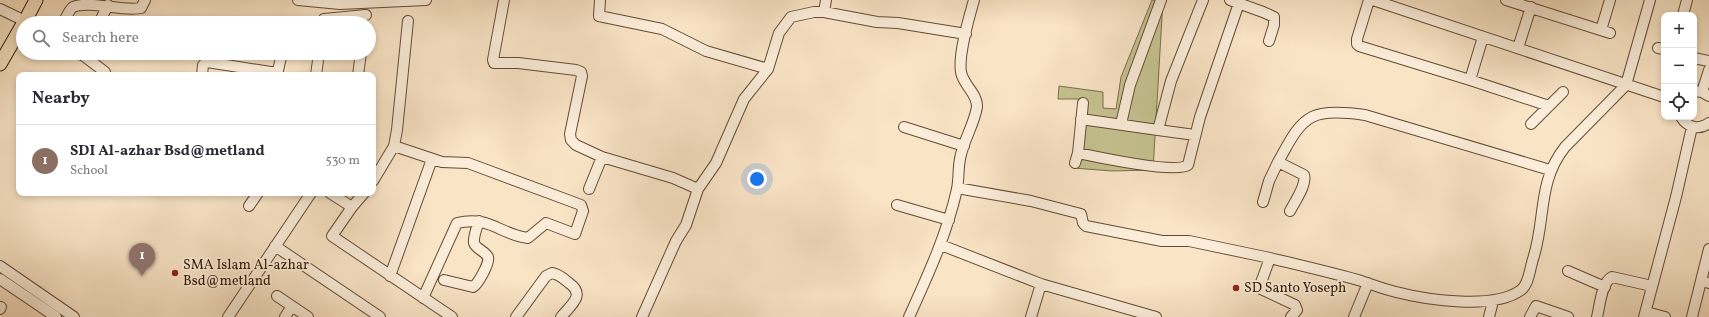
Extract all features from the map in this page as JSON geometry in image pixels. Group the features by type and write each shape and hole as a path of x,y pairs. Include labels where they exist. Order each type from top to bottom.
{"main road":[{"path":"28,16 36,0"},
{"path":"0,63 16,36"}],"street":[{"path":"67,16 72,8 85,3 108,4 135,10 141,8 145,0"},
{"path":"298,0 340,4 426,0"},
{"path":"504,0 493,60 494,62 518,63 576,70 581,72 582,76 570,134 571,140 576,145 602,156 673,178 698,189"},
{"path":"600,0 599,16 662,29 706,51 768,69"},
{"path":"824,12 826,0"},
{"path":"910,317 941,245 949,220 957,188 960,159 977,106 975,98 965,83 961,72 963,50 974,0"},
{"path":"1121,124 1130,86 1161,0"},
{"path":"1158,130 1171,80 1203,0"},
{"path":"1369,0 1357,40 1357,44 1359,46 1549,106"},
{"path":"1373,0 1661,96"},
{"path":"1506,0 1606,32 1610,0"},
{"path":"957,188 1031,201 1081,214 1083,223 1086,226 1162,241 1189,241 1270,258 1368,283 1395,292 1422,297 1467,301 1493,300 1512,295 1522,289 1526,282 1535,252 1550,170 1565,147 1626,85 1650,0"},
{"path":"1684,12 1687,0"},
{"path":"366,16 368,2"},
{"path":"1083,103 1076,158 1180,168 1188,165 1200,117 1235,2 1263,12 1274,18 1275,21 1269,41"},
{"path":"102,16 108,4"},
{"path":"1518,48 1531,7"},
{"path":"0,9 16,18"},
{"path":"642,317 676,241 686,225 698,189 716,163 744,99 768,69 779,33 791,17 814,12 824,12 877,22 898,23 966,34"},
{"path":"376,176 394,146 397,130 408,21"},
{"path":"1470,80 1483,37"},
{"path":"1697,59 1709,62"},
{"path":"90,60 105,72"},
{"path":"277,72 280,60"},
{"path":"316,72 318,60"},
{"path":"358,72 360,60"},
{"path":"202,72 203,65 207,62 243,72"},
{"path":"1702,93 1709,70"},
{"path":"1531,124 1563,92"},
{"path":"1264,202 1269,181 1278,162 1298,129 1312,116 1327,114 1349,113 1365,115 1550,170"},
{"path":"1081,119 1196,135"},
{"path":"1683,120 1686,124 1692,127 1699,127 1709,122"},
{"path":"904,127 964,146"},
{"path":"1665,317 1645,314 1676,197 1692,127"},
{"path":"394,146 442,162 468,163 581,205 584,211 574,234 546,223 528,238 479,221 468,220 457,223 423,298"},
{"path":"589,189 602,156"},
{"path":"390,276 432,159"},
{"path":"1278,162 1304,175 1304,183 1290,211"},
{"path":"249,206 254,196"},
{"path":"228,317 309,196"},
{"path":"335,196 352,207"},
{"path":"361,196 332,236 452,317"},
{"path":"896,205 949,220"},
{"path":"444,280 473,287 479,281 488,262 488,258 485,252 475,246 474,242 479,221"},
{"path":"941,245 1041,284 1139,315 1156,317"},
{"path":"275,246 380,317"},
{"path":"1692,317 1705,282 1709,249"},
{"path":"1270,258 1259,288 1295,305 1297,310 1291,317"},
{"path":"0,266 74,317"},
{"path":"1568,271 1605,287"},
{"path":"516,317 546,276 552,272 576,288 577,291 577,296 561,317"},
{"path":"1597,317 1608,279 1615,277 1652,286"},
{"path":"0,279 56,317"},
{"path":"1354,317 1368,283"},
{"path":"1031,317 1041,284"},
{"path":"277,296 308,317"},
{"path":"1489,317 1493,300"},
{"path":"285,317 292,306"},
{"path":"1530,317 1536,306 1568,317"}],"shaded area":[{"path":"1152,0 1163,0 1153,170 1112,171 1074,168 1082,99 1058,99 1059,86 1103,92 1103,108 1116,109 1121,77"}],"place":[{"name":"SMA Islam Al-azhar Bsd@metland","path":"175,273"},
{"name":"SDI Al-azhar Bsd@metland","path":"142,276"},
{"name":"SD Santo Yoseph","path":"1236,288"}]}
